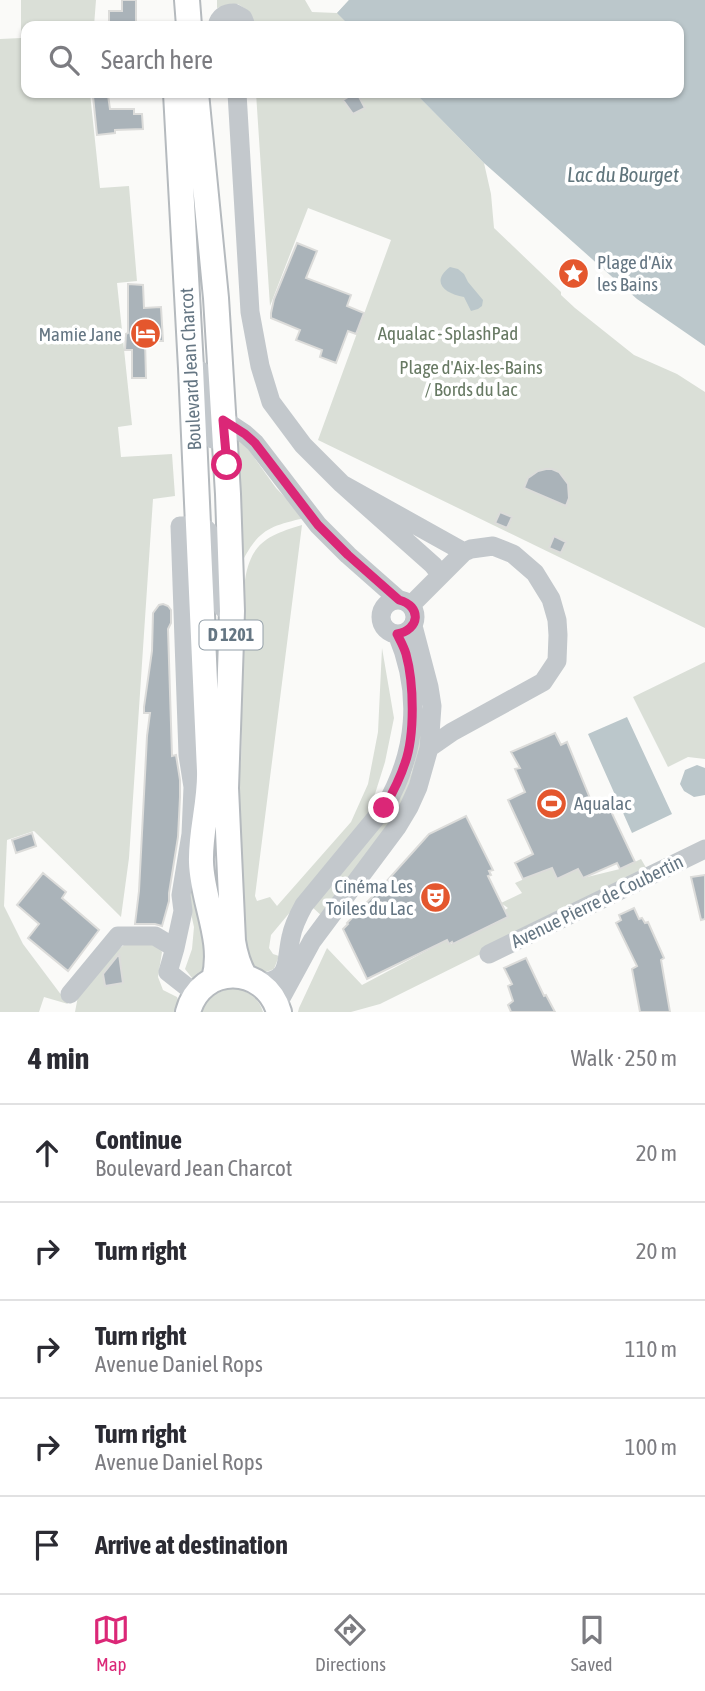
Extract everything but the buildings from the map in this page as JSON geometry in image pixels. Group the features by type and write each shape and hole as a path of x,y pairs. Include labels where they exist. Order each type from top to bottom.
{"main road":[{"path":"171,0 173,21"},
{"path":"187,0 189,21"},
{"name":"Boulevard Jean Charcot","path":"176,98 210,791 201,860 202,883 218,957 199,995"},
{"name":"Boulevard Jean Charcot","path":"196,98 216,298 227,465 232,611 226,788 233,940 239,967 252,980 268,990 279,1011"},
{"path":"199,995 224,976 252,980"}],"street":[{"path":"219,21 225,15 234,13 244,21"},
{"path":"237,98 250,312 260,366 271,402 303,445 441,575"},
{"path":"191,368 201,371 208,379 212,438 227,465"},
{"path":"223,420 255,443 318,525 348,555 405,602 415,615 405,630 413,701 412,729 405,764 393,793 384,808 304,905 290,939 286,970 278,978 252,980"},
{"path":"342,484 468,550"},
{"path":"199,995 168,972 183,911 181,895 191,834 193,787 188,755 180,526 198,526 206,529 211,536 217,554 223,608 231,632"},
{"path":"405,630 388,630 375,615 394,600 405,602 468,550 493,546 513,554 535,573 551,599 557,620 557,661 543,682 452,732 429,748"},
{"path":"279,1011 281,998 312,941 397,827 418,788 429,748 432,706 429,687 405,630"},
{"name":"Avenue Pierre de Coubertin","path":"489,954 705,849"},
{"path":"70,994 118,936 155,936 175,948"}],"green space":[{"path":"21,0 96,0 94,21 21,21"},
{"path":"217,0 305,0 312,12 337,13 349,0 374,0 370,21 252,21 251,13 238,4 217,8"},
{"path":"21,38 21,98 91,98 100,188 129,186 137,281 117,283 132,425 118,427 121,457 172,454 175,496 153,499 129,858 121,917 34,831 7,840 4,906 23,944 68,1004 44,997 39,1012 0,1012 0,39"},
{"name":"Plage d'Aix-les-Bains / Bords du lac","path":"256,98 420,98 484,163 491,194 494,228 575,308 634,355 677,374 705,392 705,628 318,440 391,240 308,208 270,306"},
{"path":"241,439 276,488 305,518 266,531 253,544 241,564 236,442"},
{"path":"302,525 255,896 257,901 270,897 277,906 351,822 368,784 378,732 382,648 394,718 385,762 369,813 271,935 269,948 273,954 279,956 274,969 257,972 248,963 244,953 235,791 241,761 245,580 252,557 263,542 280,532"},
{"path":"705,662 705,759 688,757 668,767 633,697"},
{"path":"419,733 426,733 410,798 323,917 311,906 411,774"},
{"path":"641,859 648,871 380,1004 351,1012 298,1012 327,948 362,985 447,940 449,944 453,944 508,917 505,910 508,908 501,903 522,893 515,883 552,867 557,879 579,869 583,878 620,869"},
{"path":"193,880 207,957 203,975 192,978 185,969 192,949 194,927 187,895"},
{"path":"154,941 162,952 158,977 163,990 177,997 180,1004 176,1012 75,1012 79,991 98,964 128,942"},
{"path":"236,988 253,996 263,1012 201,1012 215,995"}],"water":[{"name":"Lac du Bourget","path":"349,0 705,0 705,346 637,299 484,163 420,98 684,98 684,21 345,21 337,13"},
{"path":"450,267 464,274 483,300 478,309 471,311 464,297 442,287 441,278"},
{"path":"627,717 672,814 632,833 588,734"},
{"path":"697,765 705,768 705,795 694,797 684,791 680,784 685,770"}],"place":[{"name":"Plage d'Aix les Bains","path":"574,273"},
{"name":"Mamie Jane","path":"145,334"},
{"name":"Aqualac","path":"551,803"},
{"name":"Cinéma Les Toiles du Lac","path":"436,897"}],"route":[{"path":"227,465 223,420 255,443 318,525 340,547 399,600 407,602 414,610 413,626 406,632 397,634 406,655 413,701 412,729 405,764 384,808"}],"park label":[{"name":"Aqualac - SplashPad","path":"448,333"}]}
